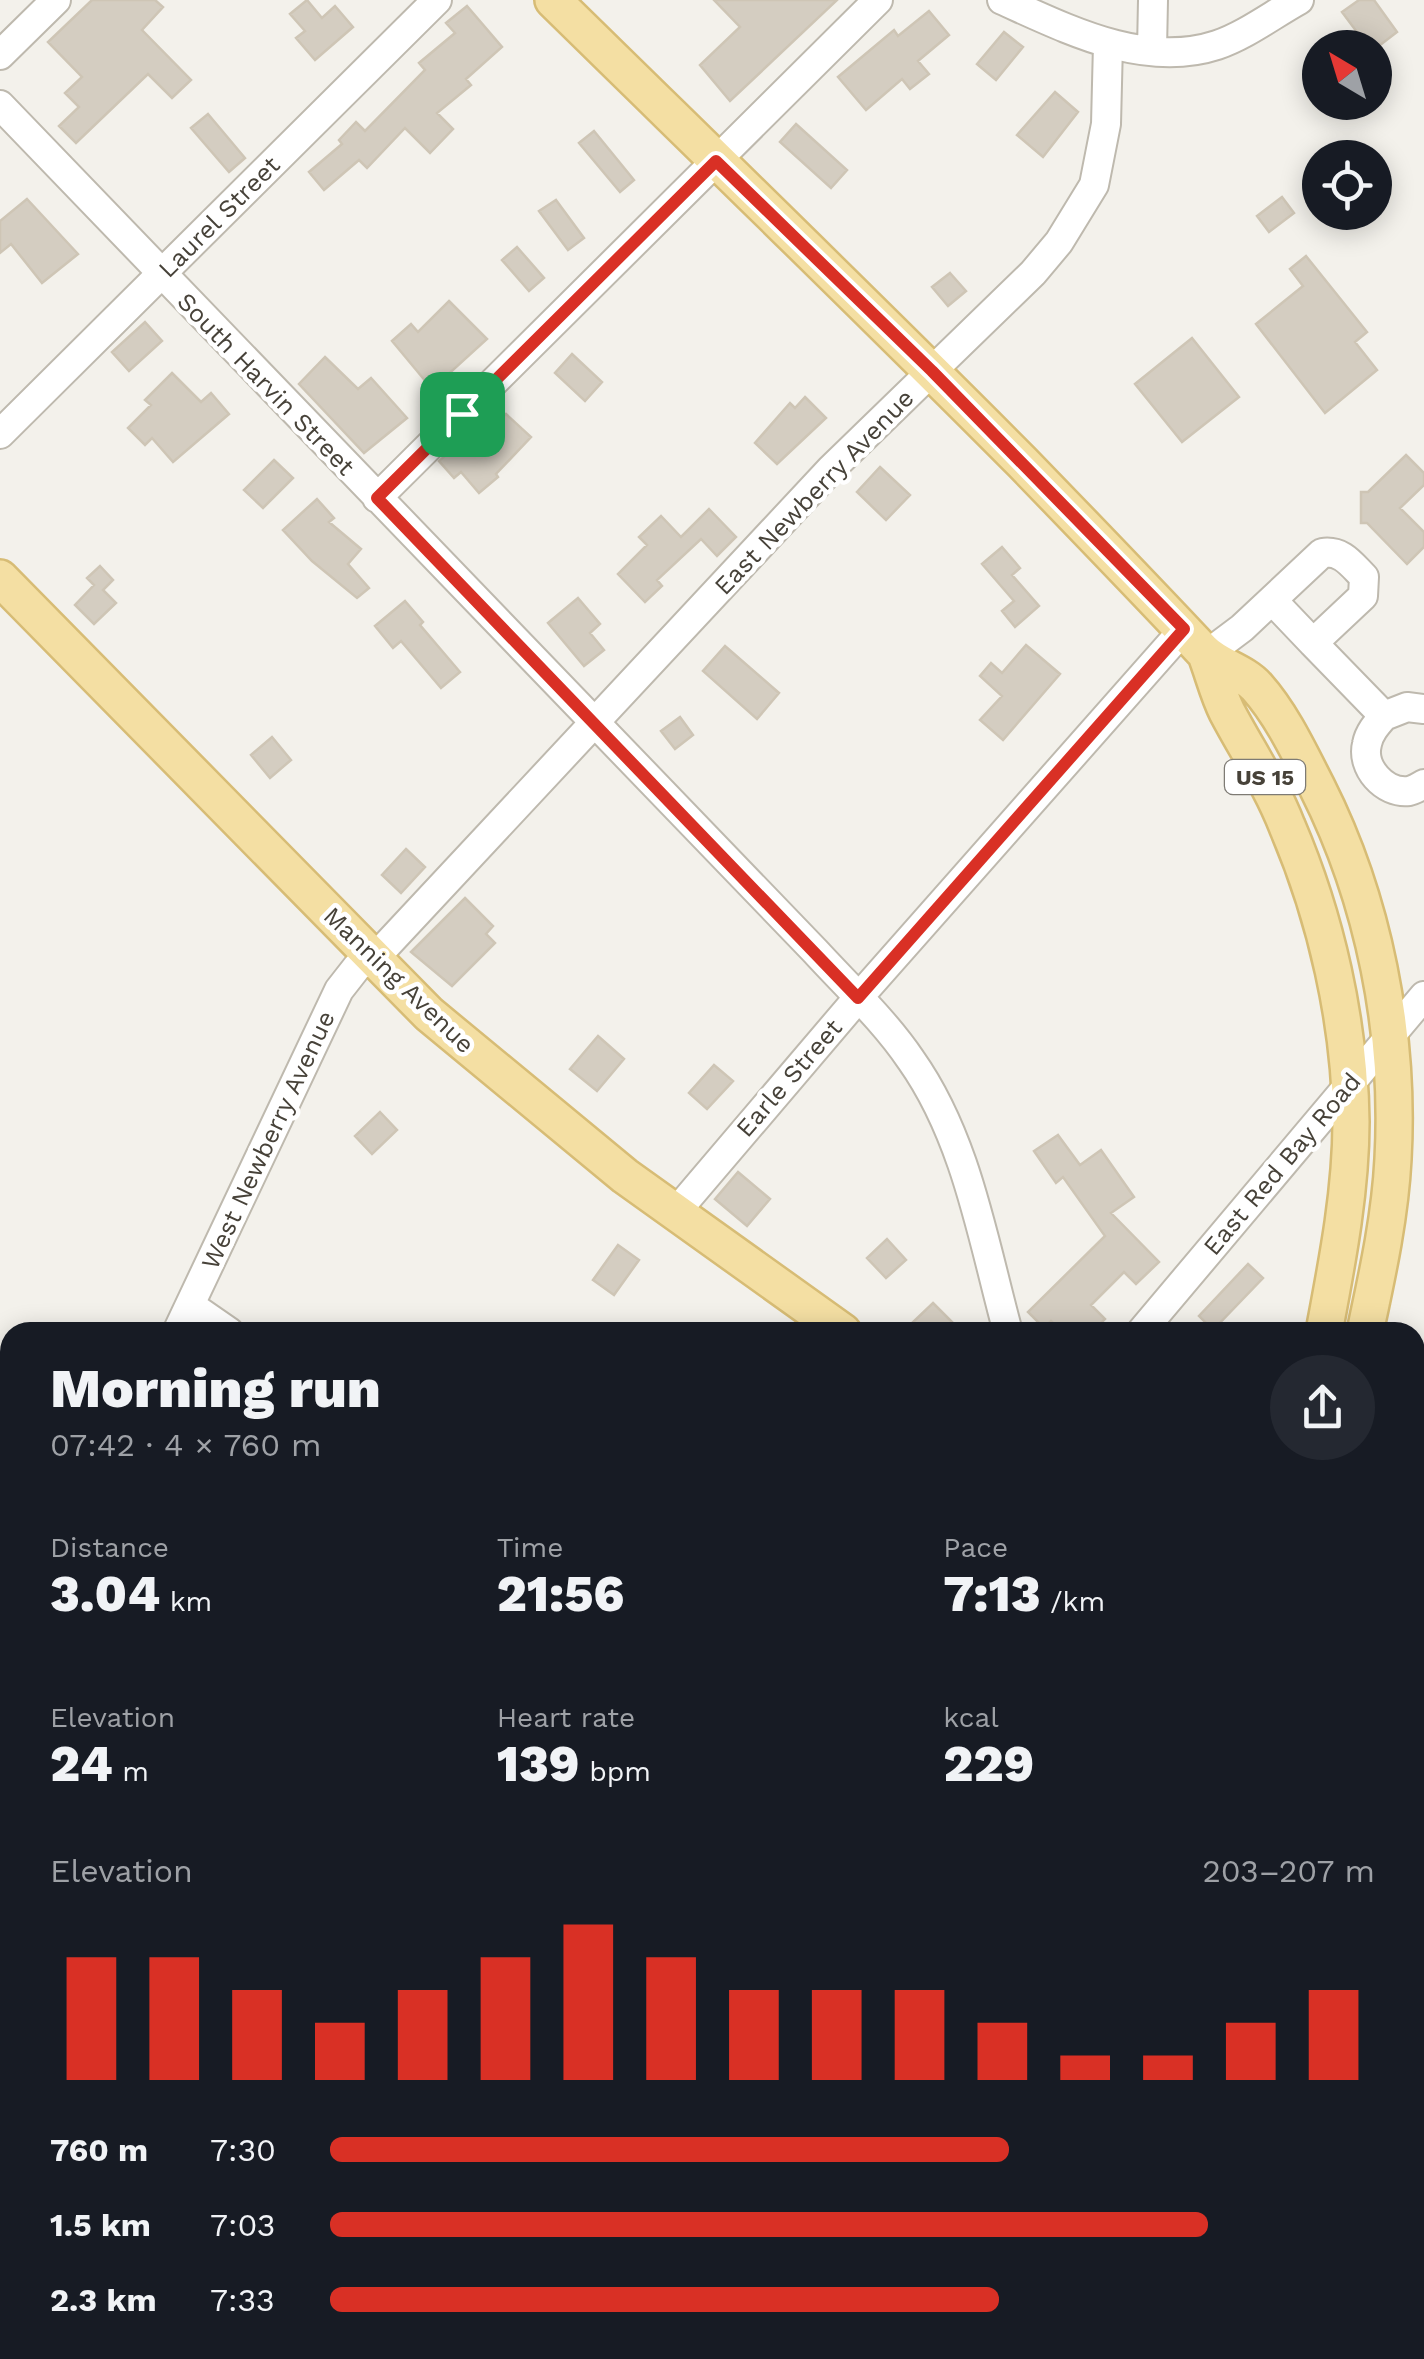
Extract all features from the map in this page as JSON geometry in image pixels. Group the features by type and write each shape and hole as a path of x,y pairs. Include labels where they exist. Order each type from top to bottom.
{"main road":[{"name":"US 15","path":"554,0 932,371 1195,642 1255,684 1302,758 1344,848 1372,938 1389,1035 1393,1162 1367,1322"},
{"name":"Manning Avenue","path":"0,578 429,1014 544,1112 674,1213 829,1322"},
{"name":"US 15","path":"1195,642 1226,710 1266,778 1302,861 1328,954 1349,1086 1351,1123 1346,1201 1326,1322"}],"street":[{"path":"0,55 56,0"},
{"name":"Laurel Street","path":"0,434 437,0"},
{"path":"377,498 878,0"},
{"path":"1002,0 1108,44 1192,51 1215,45 1299,0"},
{"path":"1152,50 1153,0"},
{"name":"East Newberry Avenue","path":"371,957 384,948 831,469 1033,273 1086,202 1094,185 1106,124 1108,44"},
{"name":"South Harvin Street","path":"0,105 858,998 912,1060 935,1098 966,1178 1005,1322"},
{"name":"Earle Street","path":"674,1213 858,998 1195,642 1272,600 1322,553 1333,551 1364,577 1363,596 1313,643"},
{"path":"1272,600 1384,716"},
{"path":"1424,709 1406,707 1384,716 1365,747 1368,766 1378,781 1408,791 1424,784"},
{"name":"West Newberry Avenue","path":"182,1322 340,990 371,957"},
{"name":"East Red Bay Road","path":"1149,1322 1424,996"},
{"path":"190,1305 215,1322"}],"building":[{"path":"92,0 155,0 163,7 142,30 191,80 172,98 148,74 76,143 59,126 79,107 65,93 82,77 48,42"},
{"path":"307,0 322,18 335,6 353,27 315,60 296,38 305,31 290,14"},
{"path":"714,0 837,0 730,101 700,65 740,27"},
{"path":"1359,0 1374,0 1397,32 1392,36 1392,30 1356,30 1342,12"},
{"path":"467,6 502,47 466,79 471,85 437,113 453,129 430,153 405,128 367,168 359,160 324,190 309,172 342,144 339,140 356,122 365,131 425,70 419,63 455,33 446,23"},
{"path":"929,11 949,35 918,61 929,74 910,89 902,79 866,110 838,77 894,30 898,36"},
{"path":"1004,32 1023,47 996,80 977,64"},
{"path":"1055,92 1078,112 1043,157 1017,135"},
{"path":"208,114 245,158 229,172 191,128"},
{"path":"796,124 847,170 831,188 780,142"},
{"path":"594,131 634,180 620,192 579,143"},
{"path":"1282,197 1294,213 1269,232 1257,216"},
{"path":"27,199 78,254 42,283 11,244 0,253 0,221"},
{"path":"556,200 584,238 568,250 539,211"},
{"path":"517,247 544,278 529,291 502,260"},
{"path":"1306,256 1367,332 1355,342 1377,370 1325,413 1256,324 1303,286 1290,269"},
{"path":"950,273 966,291 948,306 932,287"},
{"path":"449,301 487,339 432,389 392,341 411,324 418,332"},
{"path":"145,322 162,341 129,371 112,352"},
{"path":"1192,338 1239,397 1182,442 1135,384"},
{"path":"572,354 602,382 585,401 555,373"},
{"path":"325,357 358,389 371,378 407,418 364,453 299,384"},
{"path":"172,373 201,402 211,393 229,414 173,462 152,438 145,445 128,428 151,405 145,400"},
{"path":"805,397 826,418 777,464 755,443 790,403 795,408"},
{"path":"506,414 531,437 496,474 498,477 479,493 461,472 454,478 439,461 465,438 474,448"},
{"path":"1406,455 1424,473 1424,485 1400,508 1424,532 1424,547 1407,564 1367,523 1361,523 1361,492 1368,492"},
{"path":"274,460 293,478 263,508 244,490"},
{"path":"880,467 910,495 886,520 857,492"},
{"path":"317,499 334,518 329,522 361,549 348,564 369,588 357,598 312,561 283,530"},
{"path":"709,509 736,537 717,556 701,539 657,580 662,586 645,602 618,574 647,545 639,537 661,516 681,537"},
{"path":"1002,547 1020,568 1012,575 1039,606 1015,627 1002,611 1014,601 982,564"},
{"path":"100,566 113,580 103,590 116,603 94,624 75,605 94,585 87,578"},
{"path":"578,598 600,624 590,633 604,650 584,666 548,623"},
{"path":"405,601 460,672 441,688 401,641 393,648 375,626"},
{"path":"1026,645 1060,674 1003,740 980,720 1002,696 980,676 991,663 1002,673"},
{"path":"725,646 779,693 757,719 703,671"},
{"path":"680,717 693,735 675,749 661,731"},
{"path":"272,737 291,760 270,778 251,755"},
{"path":"406,849 425,867 401,893 382,875"},
{"path":"465,898 493,926 486,934 495,943 452,986 411,952"},
{"path":"598,1036 624,1059 597,1091 570,1069"},
{"path":"714,1065 733,1081 707,1109 689,1093"},
{"path":"380,1112 397,1130 372,1154 355,1136"},
{"path":"1058,1135 1080,1165 1101,1150 1134,1197 1111,1213 1159,1262 1136,1284 1124,1272 1091,1305 1105,1319 1102,1322 1038,1322 1028,1312 1105,1236 1063,1177 1056,1183 1034,1151"},
{"path":"738,1172 770,1199 747,1226 715,1199"},
{"path":"887,1239 906,1260 886,1278 867,1258"},
{"path":"618,1245 639,1260 614,1295 593,1280"},
{"path":"1248,1264 1263,1278 1221,1322 1205,1322 1199,1316"},
{"path":"933,1303 952,1322 913,1322"}],"route":[{"path":"716,161 932,371 1184,629 858,998 377,498 462,414 716,161"}]}
